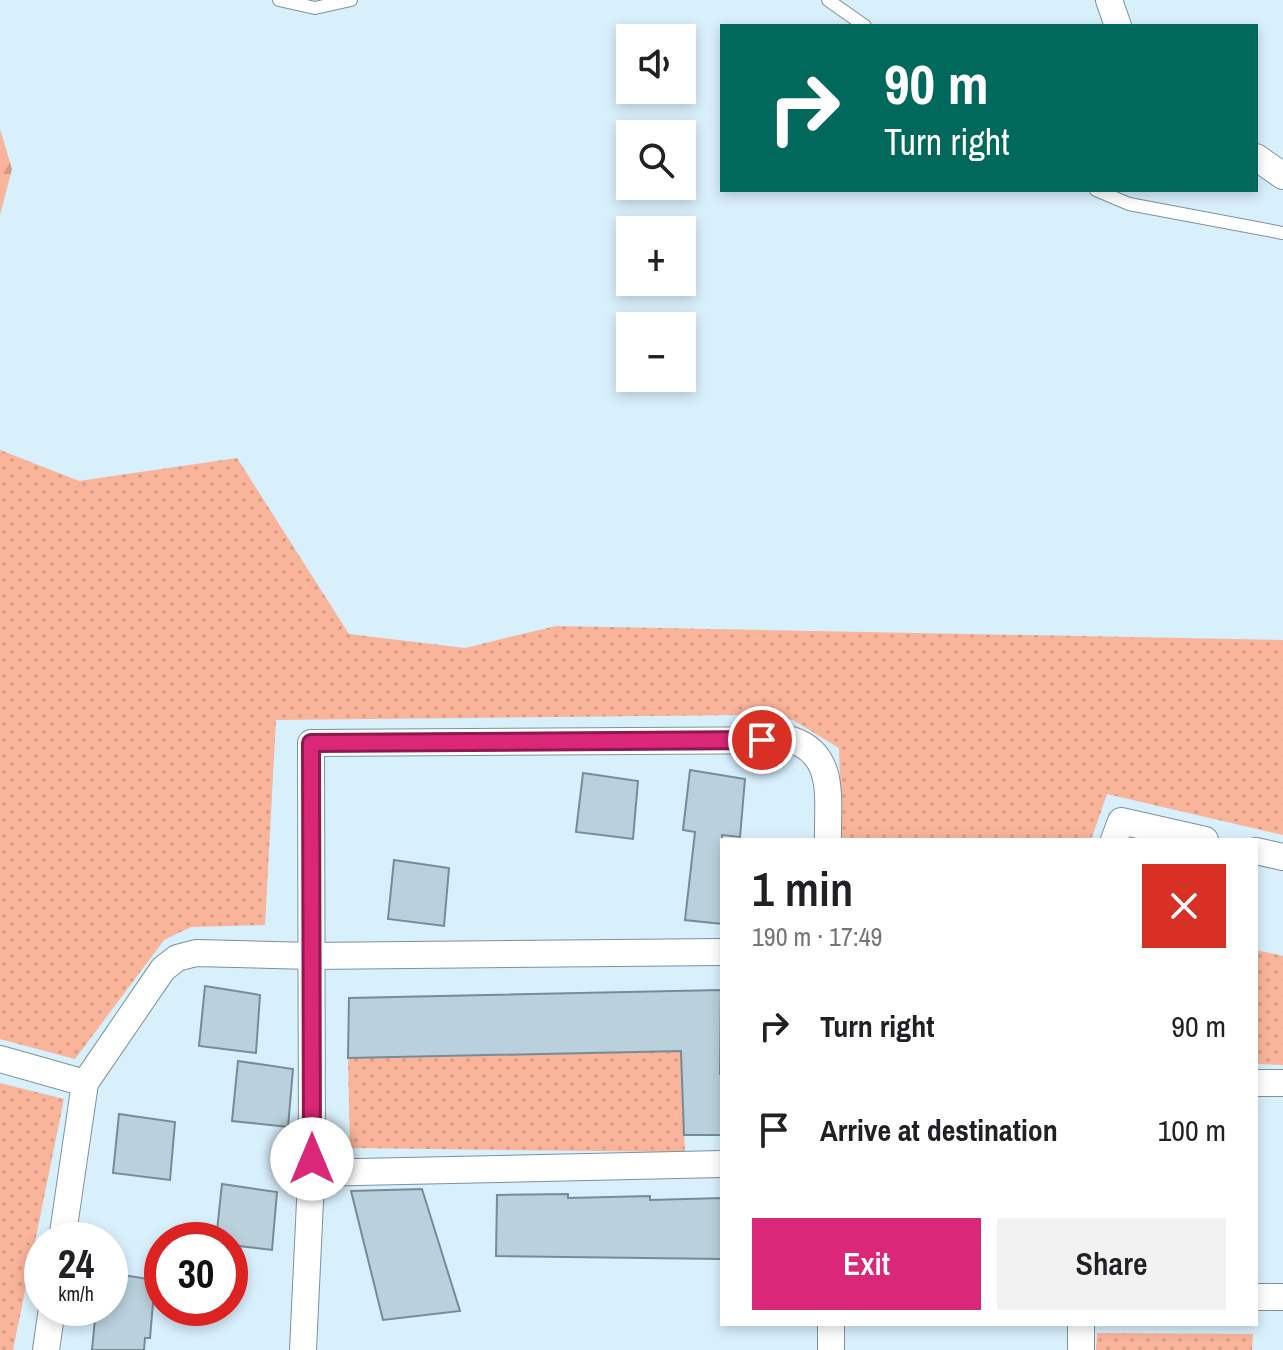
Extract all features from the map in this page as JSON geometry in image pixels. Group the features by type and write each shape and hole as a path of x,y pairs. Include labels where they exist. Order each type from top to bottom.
{"street":[{"path":"1109,0 1117,24"},
{"path":"1258,158 1283,176"},
{"path":"303,1350 311,1173 311,743 792,740 817,754 826,771 828,838"},
{"path":"1115,838 1121,821 1196,838"},
{"path":"1258,851 1283,857"},
{"path":"65,1222 85,1083 163,969 177,958 196,953 310,956 720,952"},
{"path":"0,1059 85,1083"},
{"path":"1258,1083 1283,1083"},
{"path":"311,1173 720,1164"},
{"path":"1258,1297 1283,1297"},
{"path":"46,1350 49,1326"},
{"path":"831,1326 831,1350"},
{"path":"1081,1326 1081,1350"}],"lane":[{"path":"279,0 315,8 351,0"},
{"path":"828,0 862,24"},
{"path":"1101,192 1129,204 1283,233"}],"green space":[{"path":"0,129 12,169 0,215"},
{"path":"0,450 79,481 237,458 349,634 465,648 556,626 1283,640 1283,835 1107,794 1092,838 842,838 839,748 793,720 745,715 276,720 265,925 191,927 164,940 75,1059 0,1039"},
{"path":"1258,950 1283,956 1283,1065 1258,1064"},
{"path":"681,1051 685,1152 350,1148 348,1058"},
{"path":"0,1083 64,1099 39,1222 24,1222 24,1296 13,1350 0,1350"},
{"path":"1097,1333 1253,1334 1252,1350 1096,1350"}],"building":[{"path":"690,770 745,779 740,837 722,835 720,838 720,924 685,920 695,832 683,830"},
{"path":"583,773 638,781 633,839 576,832"},
{"path":"394,860 449,868 444,926 388,919"},
{"path":"205,986 260,995 256,1053 199,1046"},
{"path":"720,990 720,1135 684,1135 681,1051 348,1058 349,998"},
{"path":"238,1061 293,1069 288,1127 232,1121"},
{"path":"119,1114 175,1122 170,1180 113,1173"},
{"path":"222,1184 277,1192 272,1250 248,1247 248,1222 218,1222"},
{"path":"422,1189 460,1311 383,1320 351,1191"},
{"path":"568,1194 568,1198 650,1196 650,1200 720,1198 720,1259 496,1256 497,1195"},
{"path":"128,1276 144,1278 144,1326 151,1326 150,1338 145,1338 144,1350 92,1350 94,1326 128,1326"}],"route":[{"path":"312,1159 311,743 762,740"}]}
